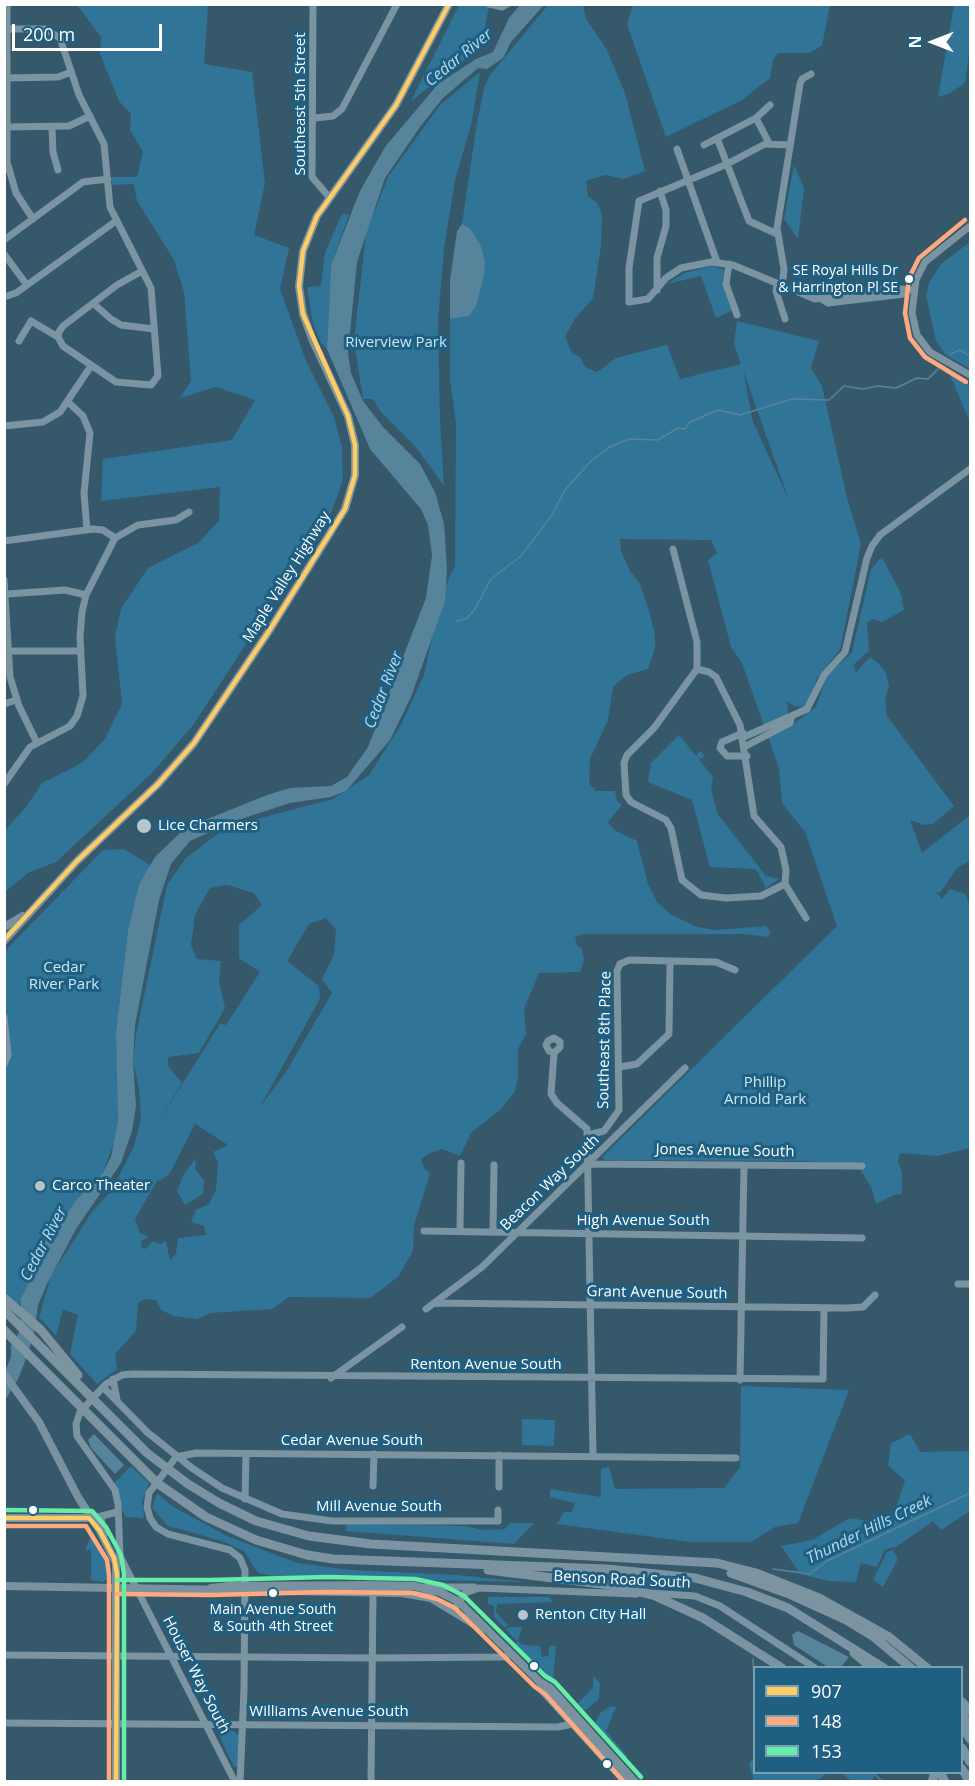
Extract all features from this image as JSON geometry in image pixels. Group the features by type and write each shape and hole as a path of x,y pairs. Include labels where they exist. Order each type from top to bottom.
{"highway":[{"path":"4,1298 40,1330 73,1374"},
{"path":"4,1310 73,1374 147,1453 188,1484 219,1503 256,1521 309,1536 371,1545 717,1563 788,1585 863,1621 924,1666"},
{"path":"4,1329 157,1483 206,1517 248,1537 322,1558 607,1569 671,1574 732,1587 788,1608 881,1666"},
{"path":"652,1559 717,1569 789,1594 846,1620 874,1638 908,1666"},
{"path":"454,1564 508,1574 610,1585 670,1601 703,1618 779,1666"},
{"path":"788,1608 869,1666"}],"main road":[{"name":"Maple Valley Highway","path":"4,941 77,861 158,784 194,742 258,649 345,509 356,475 355,445 348,416 307,327 299,286 301,263 309,234 329,196 396,105 449,4"},
{"name":"Maple Valley Highway","path":"4,927 26,915"},
{"path":"4,1374 20,1392 39,1422 89,1518 103,1537 116,1563 116,1782"},
{"path":"100,1517 103,1537"},
{"path":"4,1518 89,1518"},
{"path":"4,1586 373,1592 423,1595 457,1606"},
{"path":"245,1589 423,1588 440,1592 488,1632 540,1682 543,1691 578,1722 635,1782"},
{"path":"578,1722 626,1782"}],"street":[{"path":"6,4 7,162 16,193 33,219"},
{"name":"Southeast 5th Street","path":"314,4 315,118 312,177 329,196"},
{"path":"315,118 333,116 342,109 397,4"},
{"path":"489,4 502,7 507,4"},
{"path":"7,29 52,31 60,38 71,72 107,153 108,198 116,221 151,288 158,369 156,381 151,385 116,382 63,346 58,338 31,321 19,341"},
{"path":"6,78 58,77 71,72"},
{"path":"785,319 776,291 780,286 784,269 777,234 800,84 802,79 811,74"},
{"path":"705,145 756,118 770,105"},
{"path":"7,127 69,126 90,116"},
{"path":"756,118 769,143"},
{"path":"52,127 53,152 58,170"},
{"path":"717,138 749,221 777,234"},
{"path":"790,146 769,143 727,164 643,199 638,205 637,230 627,290 628,302 648,299 666,278 681,268 717,262 729,264 808,298 822,299 828,303 904,294 910,290 925,262 970,226"},
{"path":"676,149 717,262"},
{"path":"4,240 83,182 108,179"},
{"path":"657,290 657,258 663,239 666,210 660,191"},
{"path":"4,297 27,285 116,221"},
{"path":"4,254 27,285"},
{"path":"729,264 726,284 737,315"},
{"path":"58,338 58,332 63,326 117,285 142,271"},
{"path":"910,290 914,324 923,344 941,360 970,375"},
{"path":"94,304 111,319 122,325 154,329"},
{"path":"4,426 44,422 60,412 69,403 91,366"},
{"path":"69,403 83,416 90,433 83,501 87,530"},
{"path":"747,756 727,756 720,748 722,742 791,718 807,709 824,675 845,652 867,558 880,535 970,470"},
{"path":"4,784 25,753 37,742 70,726 77,716 83,696 81,625 86,596 115,538 138,525 176,520 189,512"},
{"path":"4,541 87,530 103,530 115,538"},
{"path":"672,549 697,642 697,669 654,728 627,755 624,763 626,795 631,802 666,820 671,828 682,880 701,895 726,898 761,896 785,884"},
{"path":"4,580 7,594 6,651 10,677 16,700 37,742"},
{"path":"7,594 65,590 86,596"},
{"path":"6,651 81,651"},
{"path":"697,669 709,672 716,677 743,735 754,816 781,847 786,870 785,884 806,918"},
{"path":"4,704 16,700"},
{"path":"746,746 790,723 791,718"},
{"name":"Southeast 8th Place","path":"588,1135 604,1131 617,1116 619,1066 617,971 620,964 629,960 670,962"},
{"path":"619,1066 637,1064 669,1034 670,962 716,962 735,970"},
{"path":"4,1017 8,1055 4,1064"},
{"path":"554,1053 551,1094 557,1103 585,1125 588,1135 593,1456"},
{"name":"Beacon Way South","path":"426,1309 482,1267 685,1068"},
{"path":"460,1231 461,1163"},
{"name":"Jones Avenue South","path":"588,1164 862,1166"},
{"path":"494,1165 494,1232"},
{"path":"740,1380 744,1165"},
{"name":"High Avenue South","path":"424,1231 862,1238"},
{"path":"958,1284 970,1284"},
{"name":"Grant Avenue South","path":"434,1303 824,1308 863,1307 875,1295"},
{"name":"Renton Avenue South","path":"113,1379 122,1375 148,1375 331,1378 823,1379 824,1308"},
{"path":"331,1378 402,1327"},
{"path":"102,1388 113,1379 118,1403"},
{"name":"Mill Avenue South","path":"102,1388 175,1459 222,1488 282,1514 314,1521 498,1521 498,1510"},
{"name":"Houser Way South","path":"102,1388 79,1414 75,1428 78,1439 115,1490 119,1553 206,1725 238,1782"},
{"name":"Cedar Avenue South","path":"175,1459 194,1454 736,1458"},
{"path":"245,1499 246,1454"},
{"path":"373,1486 374,1454"},
{"path":"499,1455 499,1487"},
{"path":"175,1459 153,1486 147,1507 156,1527 168,1534 234,1552 244,1566 243,1725 238,1782"},
{"path":"89,1518 117,1512"},
{"name":"Benson Road South","path":"423,1588 440,1586 670,1593 695,1596 734,1613 812,1666"},
{"path":"457,1606 467,1591 479,1588"},
{"path":"371,1782 373,1592"},
{"path":"4,1655 372,1658 504,1657 511,1654"},
{"name":"Williams Avenue South","path":"4,1723 558,1727 578,1722"}],"green space":[{"path":"633,4 830,5 822,46 809,53 778,53 773,60 770,78 742,100 666,137 627,24"},
{"path":"77,5 208,5 204,64 252,72 265,183 254,235 289,248 280,289 306,361 334,417 342,447 343,480 331,513 194,724 152,773 56,862 28,873 5,892 5,830 27,806 42,783 82,763 105,739 122,704 115,637 121,609 148,568 198,543 219,521 220,487 101,501 103,459 232,440 255,400 216,387 180,398 191,381 184,292 174,260 137,201 134,184 112,185 112,177 137,177 143,152 130,130 131,114 119,101 100,54 101,37"},
{"path":"459,5 489,6 481,48 411,101"},
{"name":"Phillip Arnold Park","path":"548,5 583,5 586,19 606,48 625,93 645,171 624,179 605,175 586,181 588,196 597,203 602,215 601,246 593,298 574,320 565,337 572,353 580,357 585,367 597,372 616,358 667,345 680,379 741,364 734,344 737,321 819,341 811,368 822,386 847,498 861,544 840,650 817,678 809,700 803,707 794,706 787,701 789,727 816,707 826,677 852,652 871,569 882,557 901,594 904,610 882,622 872,619 867,623 869,651 853,665 856,672 870,657 886,673 889,686 885,700 887,716 954,806 933,824 924,825 910,820 922,853 970,815 970,861 957,868 940,893 936,892 942,899 950,889 965,894 970,905 970,1148 937,1156 900,1153 898,1161 902,1172 902,1194 894,1195 876,1204 872,1189 860,1169 849,1165 806,1161 604,1160 602,1157 837,926 805,832 782,803 779,768 742,663 731,647 708,560 717,553 711,540 620,539 621,551 630,571 640,584 649,611 655,635 655,648 648,669 627,675 613,687 608,720 590,759 589,782 595,791 615,791 617,801 622,805 608,822 614,830 637,841 648,884 657,902 670,914 697,927 717,930 766,926 770,931 769,937 742,934 583,934 575,937 577,945 582,949 584,960 580,972 539,973 524,1009 526,1034 518,1049 518,1078 514,1093 501,1109 471,1133 460,1156 442,1149 421,1159 425,1170 430,1173 414,1226 413,1251 398,1277 370,1298 289,1297 272,1309 210,1313 197,1319 174,1316 161,1310 156,1300 145,1299 138,1303 136,1331 115,1354 117,1369 97,1384 70,1354 78,1315 63,1309 56,1336 39,1317 51,1276 92,1212 112,1190 134,1146 141,1119 139,1088 133,1062 136,1035 167,885 186,858 227,827 333,799 369,775 401,725 424,675 442,593 455,566 456,423 450,380 450,319 469,316 476,306 470,228 462,224 476,129 484,88 490,75","holes":["743,370 789,500 753,422","227,885 254,893 262,905 239,925 239,958 260,972 226,1025 220,1024 149,1137 182,1083 168,1066 168,1057 199,1053 225,1008 219,982 221,961 197,959 191,945 195,915 210,888","326,918 336,929 334,955 322,979 332,993 286,1072 260,1107 320,999 319,986 287,961 309,924","195,1124 228,1145 213,1152 218,1162 216,1190 209,1204 196,1210 191,1222 204,1226 206,1235 178,1238 176,1253 170,1261 166,1241 160,1244 153,1241 146,1249 141,1247 142,1241 149,1237 140,1233 135,1219 157,1181 166,1177"]},
{"path":"954,5 970,5 970,46 965,83 949,94 938,97"},
{"name":"Riverview Park","path":"480,72 471,125 455,180 444,249 438,320 444,486 415,446 381,412 373,399 363,399 354,341 366,233 388,177 440,105"},
{"path":"794,165 804,188 798,239 784,219"},
{"path":"342,214 349,215 331,265 327,349 321,343 313,324 307,287 321,286 325,253"},
{"path":"970,242 970,369 946,355 936,341 926,296 929,283 941,264"},
{"path":"712,266 724,270 722,281 733,310 716,318 701,276 667,284 684,273"},
{"path":"950,375 970,386 970,422"},
{"path":"679,735 696,756 700,751 705,755 701,759 697,757 713,777 711,789 717,813 766,876 779,879 766,888 756,869 710,867 692,800 648,782 651,763"},
{"name":"Cedar River Park","path":"124,849 150,865 139,884 128,930 116,1032 118,1122 116,1138 102,1174 77,1199 57,1228 50,1228 40,1240 37,1251 41,1256 20,1306 14,1301 5,1300 5,951 103,850"},
{"path":"196,1158 195,1169 204,1181 203,1194 185,1205 177,1191 184,1174"},
{"path":"741,1386 849,1390 798,1523 775,1527 751,1542 690,1542 557,1524 564,1512 572,1512 575,1503 550,1497 550,1489 601,1497 601,1469 609,1467 615,1489 724,1488 740,1467"},
{"path":"522,1419 555,1420 554,1446 522,1445"},
{"path":"910,1434 920,1452 970,1451 970,1511 941,1530 933,1521 896,1547 885,1549 877,1567 861,1563 856,1582 828,1581 800,1574 781,1546 812,1540 850,1518 890,1525 905,1481 888,1465 891,1443"},
{"path":"131,1466 149,1483 142,1502 144,1518 125,1517 113,1484"},
{"path":"157,1493 172,1506 227,1536 297,1563 350,1570 457,1575 526,1582 278,1577 258,1573 244,1551 222,1541 168,1526 152,1508"},
{"path":"510,1523 534,1523 514,1544 346,1531 347,1524 466,1526 482,1530 505,1529"},
{"path":"93,1532 111,1565 110,1577 103,1582 91,1580 91,1550 85,1550"},
{"path":"893,1550 898,1559 883,1587 873,1580 887,1552"},
{"path":"488,1597 550,1597 552,1602 497,1604 496,1612 508,1625 505,1628 494,1617 494,1606 488,1604"},
{"path":"509,1627 522,1627 518,1641 522,1645 540,1646 542,1657 549,1656 549,1646 556,1646 553,1680 547,1681 512,1647 517,1641 506,1630"},
{"path":"593,1676 600,1683 599,1699 586,1710 577,1709 574,1707 593,1688"},
{"path":"611,1706 616,1707 606,1731 628,1757 620,1757 594,1726 600,1713"},
{"path":"220,1730 234,1731 239,1735 237,1767 234,1767 218,1733"},
{"path":"753,1759 753,1774 825,1775 817,1781 754,1781 749,1764"},
{"path":"842,1774 875,1774 872,1782 852,1781"}],"water":[{"name":"Cedar River","path":"520,5 544,5 511,42 503,58 487,69 478,68 443,98 420,127 385,178 357,262 348,353 351,373 363,401 383,427 420,464 435,492 444,524 447,569 445,601 411,697 390,740 346,791 331,797 290,803 235,821 190,841 171,864 159,900 135,1025 133,1061 136,1106 132,1131 121,1163 76,1229 47,1284 38,1305 34,1334 24,1364 5,1400 5,1372 11,1357 11,1346 21,1329 21,1299 40,1257 37,1251 40,1240 50,1228 57,1228 77,1199 102,1174 111,1157 118,1122 116,1032 128,930 139,884 155,857 185,828 267,795 290,788 331,786 347,777 368,747 426,598 432,555 428,525 421,509 370,449 327,349 331,265 360,191 385,147 438,84 476,59 493,52 509,18"},
{"path":"462,224 470,228 481,246 485,261 484,275 476,306 469,316 450,319 450,280 457,231"},
{"path":"94,1434 124,1465 115,1474 91,1448 88,1440"},
{"path":"798,1631 849,1657 842,1666 826,1666 794,1645 792,1635"}],"waterway":[{"path":"951,354 960,350 970,356"},
{"path":"457,621 466,619 475,609 491,579 521,556 552,515 565,490 591,461 608,448 629,439 658,440 678,428 685,429 690,422 718,410 740,415 792,399 829,400 844,386 863,389 878,386 896,388 917,378 928,379 938,369"},
{"name":"Thunder Hills Creek","path":"773,1569 810,1574 827,1561 970,1493"},
{"name":"Thunder Hills Creek","path":"753,1659 753,1666"},
{"name":"Thunder Hills Creek","path":"874,1774 881,1780"}],"transit line":[{"name":"907","path":"4,940 77,861 158,784 194,743 269,631 345,509 355,475 355,445 348,416 303,314 299,286 303,251 317,216 396,105 449,4"},
{"name":"148","path":"965,220 919,258 909,278 905,313 910,338 925,357 966,382"},
{"name":"153","path":"4,1510 92,1511 106,1527 121,1555 124,1574 124,1782"},
{"name":"907","path":"4,1518 89,1518 100,1531 114,1558 117,1574 116,1782"},
{"name":"148","path":"4,1526 86,1526 107,1560 109,1575 109,1782"},
{"name":"153","path":"117,1580 327,1577 415,1579 443,1585 464,1596 545,1676 555,1682 641,1777"},
{"name":"148","path":"117,1594 413,1593 437,1599 455,1608 535,1687 545,1694 624,1782"}],"place":[{"name":"SE Royal Hills Dr & Harrington Pl SE","path":"909,279"},
{"name":"Lice Charmers","path":"144,826"},
{"name":"Carco Theater","path":"40,1186"},
{"name":"Main Avenue South & South 4th Street","path":"273,1593"},
{"name":"Renton City Hall","path":"523,1615"}]}
